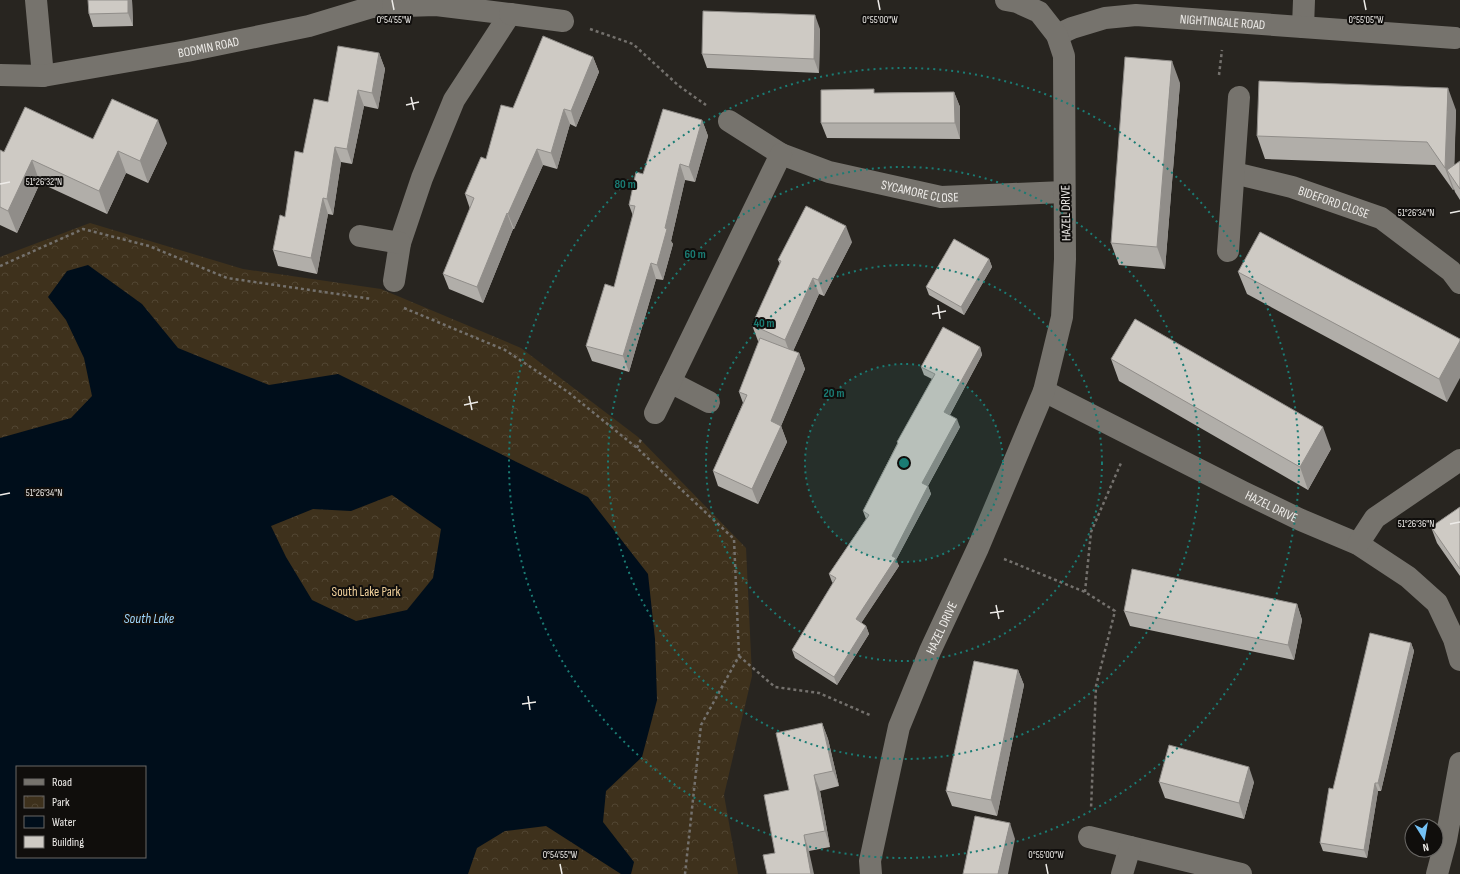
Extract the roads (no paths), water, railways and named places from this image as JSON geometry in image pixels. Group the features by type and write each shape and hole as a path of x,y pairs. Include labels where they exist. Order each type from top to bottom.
{"street":[{"path":"36,0 43,76"},
{"path":"1006,0 1017,2 1039,12 1057,35"},
{"path":"1303,27 1304,0"},
{"name":"BODMIN ROAD","path":"0,75 43,76 187,51 309,26 371,4 436,5 563,20"},
{"path":"394,280 400,242 422,178 454,100 510,14"},
{"name":"NIGHTINGALE ROAD","path":"1057,35 1072,28 1105,18 1136,16 1455,38"},
{"name":"HAZEL DRIVE","path":"871,874 870,861 899,727 930,650 978,548 1044,390 1062,317 1065,259 1064,56 1057,35"},
{"path":"1228,251 1239,97"},
{"name":"SYCAMORE CLOSE","path":"729,121 781,154 829,172 942,196 1064,192"},
{"path":"655,413 781,154"},
{"name":"BIDEFORD CLOSE","path":"1234,173 1292,187 1381,218 1451,271 1460,283"},
{"path":"360,236 400,242"},
{"path":"670,382 709,402"},
{"name":"HAZEL DRIVE","path":"1044,390 1132,437 1301,520 1358,544 1408,577 1437,603 1454,639 1460,660"},
{"path":"1358,544 1376,518 1460,460"},
{"path":"1437,874 1446,840 1460,762"},
{"path":"1089,837 1241,874"},
{"path":"1122,874 1130,847"}],"water":[{"name":"South Lake","path":"88,265 142,304 178,348 269,385 338,374 588,497 648,574 655,639 657,700 642,757 606,791 603,822 634,862 631,874 621,874 546,826 505,831 477,848 468,874 0,874 0,438 71,418 92,396 84,358 66,320 48,297 67,271","holes":["392,495 441,529 433,578 407,610 356,621 312,600 286,557 271,526 313,509 351,511"]}],"park label":[{"name":"South Lake Park","path":"366,591"}]}
